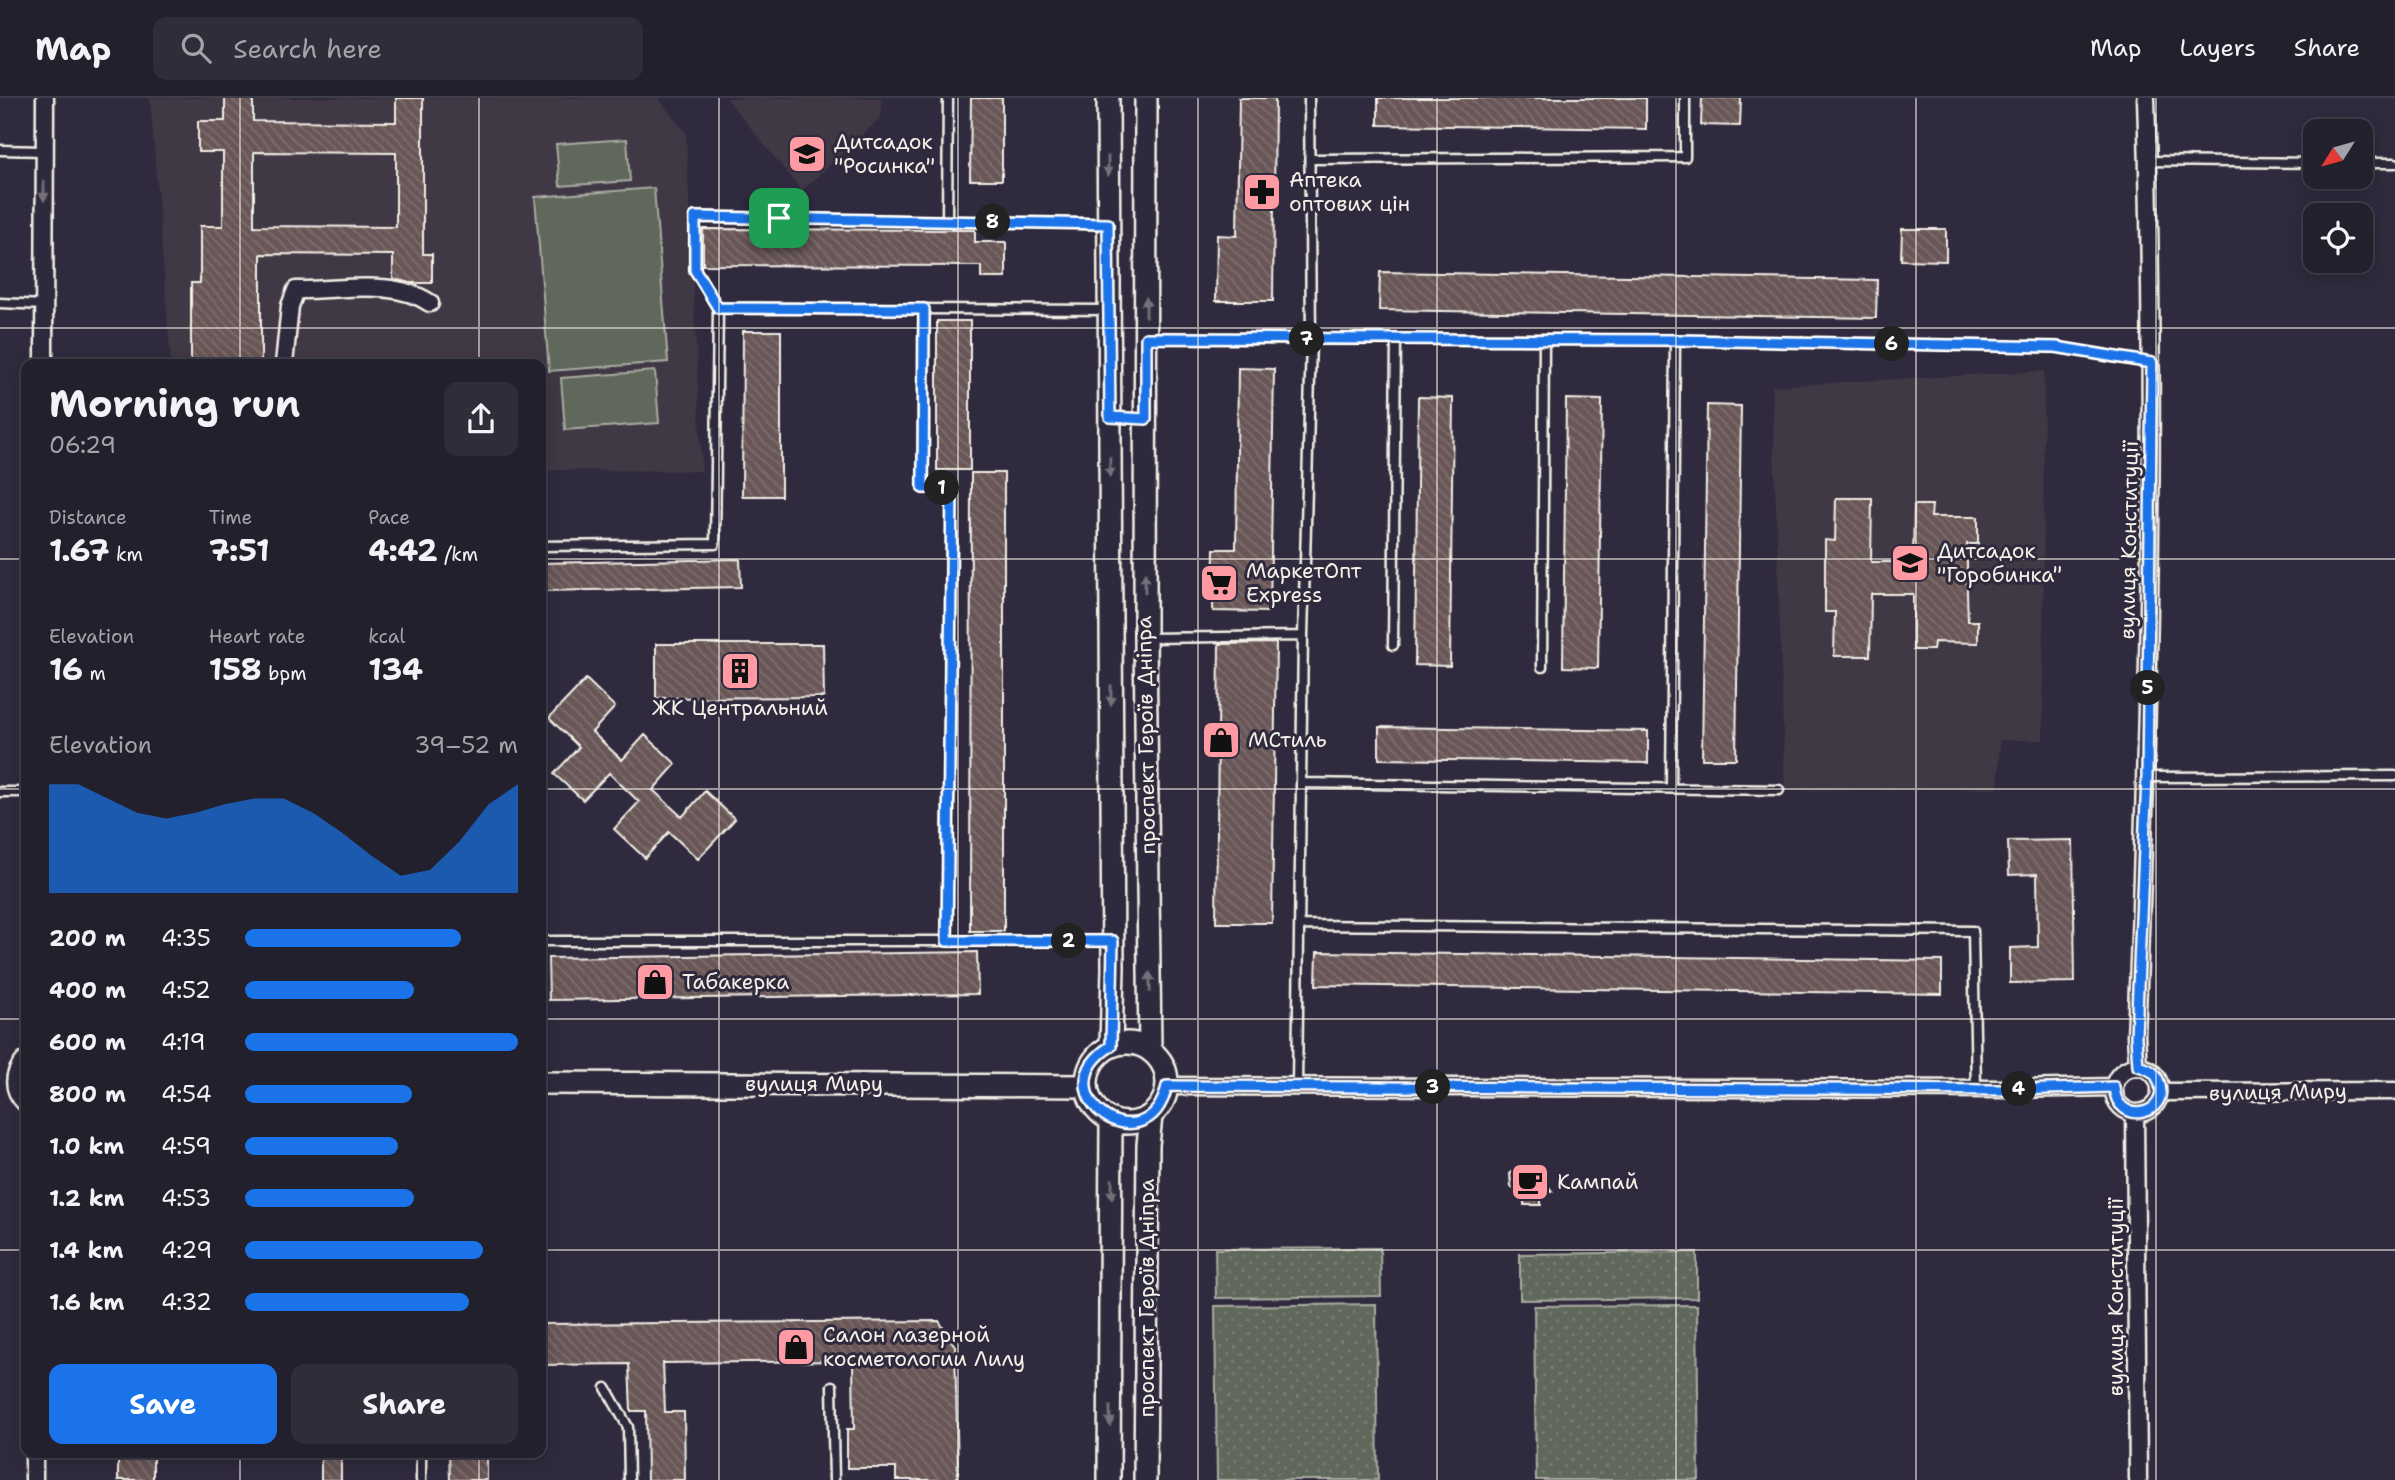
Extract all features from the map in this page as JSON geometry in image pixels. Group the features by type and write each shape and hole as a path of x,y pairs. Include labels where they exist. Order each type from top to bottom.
{"street":[{"path":"44,359 45,98"},
{"name":"проспект Героїв Дніпра","path":"1108,98 1113,941 1111,1046"},
{"name":"проспект Героїв Дніпра","path":"1146,98 1145,638 1150,1051"},
{"name":"вулиця Конституції","path":"2138,1066 2136,1036 2147,777 2152,363 2146,98"},
{"path":"285,359 290,306 296,290 393,290 416,294 430,303"},
{"path":"1110,417 1146,419"},
{"path":"1125,1043 1138,1044 1150,1051 1160,1060 1166,1072 1165,1097 1151,1116 1130,1123 1111,1121 1098,1111 1090,1100 1087,1086 1092,1062 1111,1046 1125,1043"},
{"path":"2138,1066 2152,1071 2160,1084 2161,1092 2155,1105 2149,1110 2135,1113 2117,1102 2114,1087 2119,1074 2138,1066"},
{"name":"вулиця Миру","path":"546,1083 1087,1086"},
{"path":"1167,1086 1976,1089 2114,1087"},
{"name":"вулиця Миру","path":"2161,1092 2395,1091"},
{"name":"вулиця Конституції","path":"2135,1113 2138,1480"},
{"name":"проспект Героїв Дніпра","path":"1145,1480 1148,1145 1151,1116"},
{"name":"проспект Героїв Дніпра","path":"1109,1480 1111,1121"},
{"path":"34,1458 34,1480"}],"lane":[{"path":"947,221 948,98"},
{"path":"1297,1086 1303,636 1311,339 1310,98"},
{"path":"1310,159 1685,156 1685,98"},
{"path":"0,150 44,151"},
{"path":"2148,161 2303,163"},
{"path":"2373,163 2395,163"},
{"path":"546,546 715,544 718,308 695,270 695,217 1108,224"},
{"path":"0,303 44,305"},
{"path":"718,308 1109,310"},
{"path":"924,309 923,488 952,488 947,941"},
{"path":"1146,338 1675,340 2056,347 2152,363"},
{"path":"1393,645 1396,340"},
{"path":"1542,667 1545,340"},
{"path":"1671,788 1675,340"},
{"path":"1145,638 1303,636"},
{"path":"2147,777 2395,776"},
{"path":"1301,783 1779,790"},
{"path":"0,792 21,792"},
{"path":"1299,925 1973,931 1976,1089"},
{"path":"546,941 1113,941"},
{"path":"832,1386 834,1480"},
{"path":"606,1388 628,1427 629,1480"},
{"path":"421,1458 421,1480"}],"shaded area":[{"path":"150,98 658,98 686,133 702,471 546,470 546,359 171,359"},
{"name":"Дитсадок \"Росинка\"","path":"726,98 881,98 881,117 802,191"},
{"name":"Дитсадок \"Горобинка\"","path":"2044,371 2043,740 2000,740 1998,788 1785,790 1772,386"}],"green space":[{"path":"627,139 630,181 560,186 556,144"},
{"path":"654,188 668,362 549,371 535,197"},
{"path":"655,371 659,423 565,430 561,378"},
{"path":"1380,1248 1381,1296 1216,1298 1215,1249"},
{"path":"1697,1252 1697,1298 1520,1300 1520,1254"},
{"path":"1376,1304 1378,1480 1217,1480 1215,1306"},
{"path":"1697,1305 1699,1480 1536,1480 1534,1306"}],"building":[{"path":"225,98 253,98 253,121 396,122 396,98 423,98 423,254 432,254 432,283 410,283 393,279 393,255 261,254 261,359 191,359 191,283 200,283 200,226 223,226 223,152 198,152 198,121 225,121","holes":["254,152 396,153 396,227 254,226"]},
{"path":"971,98 1002,98 1002,180 970,180"},
{"path":"1239,98 1275,98 1273,301 1216,301 1217,235 1237,236"},
{"path":"1378,98 1646,98 1646,129 1378,125"},
{"path":"1702,98 1741,98 1740,126 1701,125"},
{"path":"703,229 975,230 975,242 1006,242 1006,278 981,278 981,266 703,265"},
{"path":"1902,229 1946,229 1946,261 1901,260"},
{"path":"1380,272 1877,280 1876,318 1379,310"},
{"path":"937,321 970,321 970,470 937,470"},
{"path":"743,331 781,331 781,496 742,496"},
{"path":"1238,368 1274,369 1270,612 1213,611 1214,549 1236,549"},
{"path":"1418,397 1453,398 1450,666 1415,665"},
{"path":"1566,399 1602,400 1598,668 1563,667"},
{"path":"1707,405 1741,406 1736,759 1702,759"},
{"path":"971,473 1004,473 1004,931 970,931"},
{"path":"1836,498 1872,498 1871,562 1913,562 1914,505 1932,505 1931,517 1978,517 1978,544 1967,544 1967,593 1968,621 1978,621 1978,643 1934,642 1933,650 1913,650 1913,594 1871,594 1870,656 1834,656 1835,612 1825,612 1825,540 1835,541"},
{"path":"740,559 741,587 546,591 546,563"},
{"path":"1276,643 1272,923 1216,923 1219,644"},
{"name":"ЖК Центральний","path":"656,644 823,644 824,697 656,698"},
{"path":"586,679 615,707 592,732 622,760 645,735 676,764 653,790 682,817 705,791 735,819 698,859 669,832 645,858 614,829 639,802 609,773 583,800 554,774 579,747 549,718"},
{"path":"1379,727 1648,731 1648,763 1379,759"},
{"path":"2073,840 2075,982 2010,983 2010,948 2038,947 2037,874 2009,875 2008,841"},
{"path":"977,952 978,994 549,1000 548,958"},
{"path":"1317,952 1942,961 1942,994 1316,985"},
{"path":"1520,1165 1535,1169 1552,1191 1541,1191 1541,1205 1524,1205 1524,1196 1511,1187 1510,1174"},
{"path":"939,1321 955,1346 956,1480 896,1480 896,1468 847,1468 847,1429 854,1429 853,1361 663,1363 665,1412 684,1412 685,1480 647,1480 646,1411 631,1411 629,1364 546,1365 546,1324"},
{"path":"118,1458 153,1458 153,1480 118,1480"},
{"path":"321,1458 341,1458 341,1480 321,1480"},
{"path":"449,1458 487,1458 487,1480 450,1480"}],"place":[{"name":"Дитсадок \"Росинка\"","path":"807,154"},
{"name":"Аптека оптових цін","path":"1262,192"},
{"name":"Дитсадок \"Горобинка\"","path":"1910,563"},
{"name":"МаркетОпт Express","path":"1219,583"},
{"name":"ЖК Центральний","path":"740,671"},
{"name":"МСтиль","path":"1221,740"},
{"name":"Табакерка","path":"655,982"},
{"name":"Кампай","path":"1530,1182"},
{"name":"Салон лазерной косметологии Лилу","path":"796,1347"}],"route":[{"path":"695,217 779,218 1108,224 1110,417 1146,419 1146,338 1675,340 2056,347 2152,363 2147,777 2136,1036 2138,1066 2146,1067 2157,1077 2161,1092 2159,1099 2149,1110 2135,1113 2117,1102 2114,1087 2012,1090 1167,1086 1165,1097 1151,1116 1130,1123 1111,1121 1098,1111 1090,1100 1087,1086 1092,1062 1111,1046 1113,941 947,941 952,488 923,488 924,309 718,308 695,270 695,217"}]}
